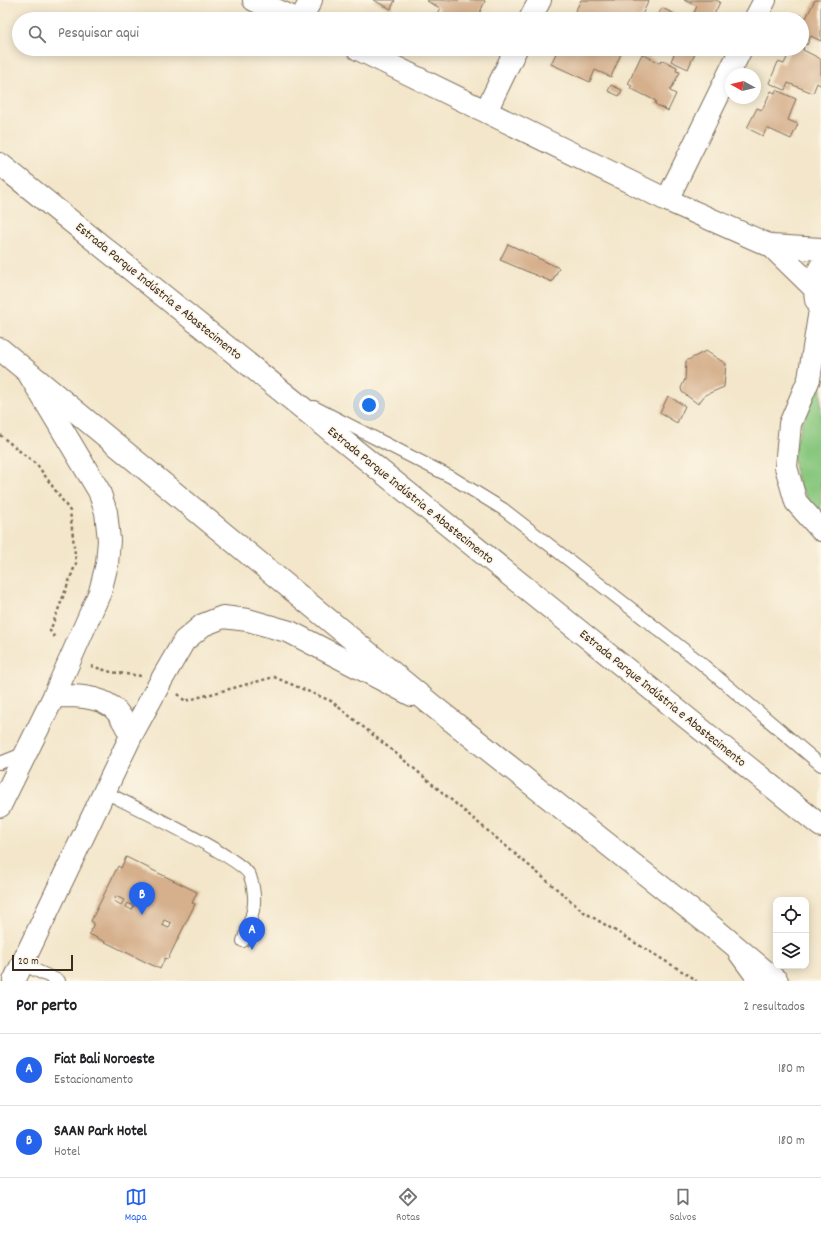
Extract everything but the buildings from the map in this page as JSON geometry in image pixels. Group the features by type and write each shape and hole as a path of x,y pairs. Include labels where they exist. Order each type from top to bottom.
{"main road":[{"path":"254,0 281,12"},
{"path":"304,12 310,0"},
{"path":"534,12 540,0"},
{"path":"759,12 765,0"},
{"path":"372,56 667,200 771,246 814,288"},
{"path":"486,111 513,56"},
{"path":"667,200 738,56"},
{"name":"Estrada Parque Indústria e Abastecimento","path":"0,164 274,387 821,826"},
{"path":"771,246 821,248"},
{"path":"821,266 816,276 814,288 816,300 821,310 815,373 790,424 786,467 796,502 821,530"},
{"path":"0,349 433,706 716,930 777,981"},
{"path":"0,806 54,696 100,592 107,564 109,540 106,512 99,490 26,370"},
{"path":"18,972 131,736 184,641 203,625 223,618 248,620 290,632 433,706"},
{"path":"54,696 81,696 112,707 122,718 131,736"}],"lane":[{"path":"274,387 451,477 503,509 696,659 821,765"},
{"path":"0,763 27,752"},
{"path":"105,792 224,854 250,874 256,905 243,941"},
{"path":"716,930 754,981"},
{"path":"18,972 59,981"}],"path":[{"path":"0,435 38,466 70,511 76,563 50,631 70,660 111,672 162,679 185,701 274,677 331,701 398,754 584,912 696,981"}],"green space":[{"path":"821,378 821,520 797,481 793,456 809,396"}],"place":[{"name":"SAAN Park Hotel","path":"142,915"},
{"name":"Fiat Bali Noroeste","path":"252,950"}]}
